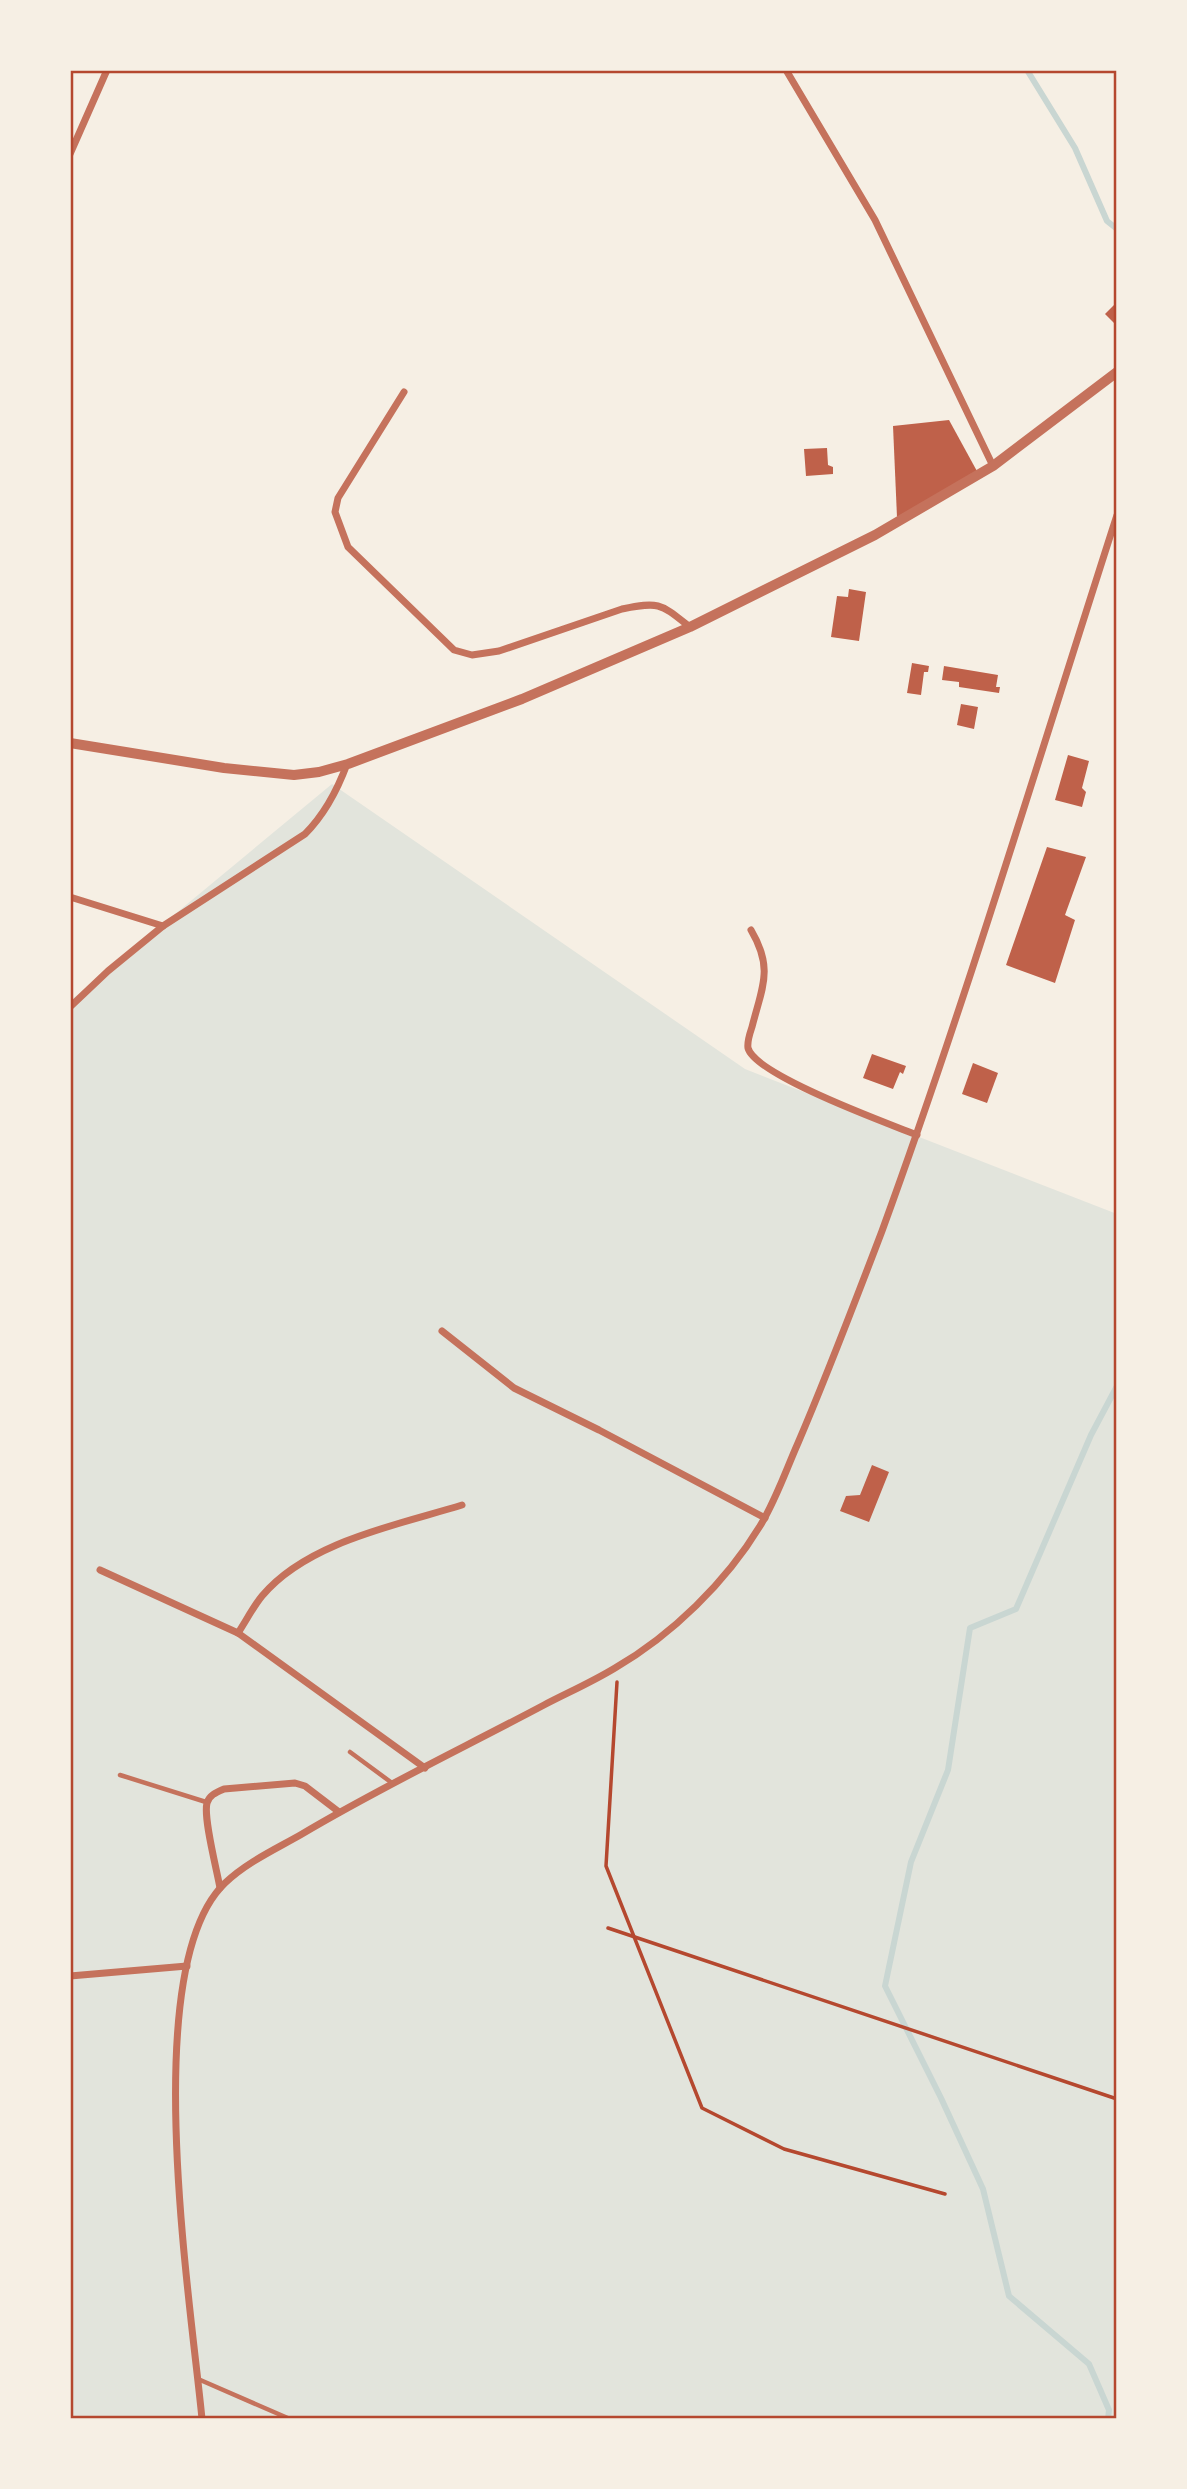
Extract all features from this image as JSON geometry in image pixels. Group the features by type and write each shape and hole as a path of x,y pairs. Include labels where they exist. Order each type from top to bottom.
{"street":[{"path":"70,154 107,70"},
{"path":"786,70 875,220 993,466"},
{"path":"70,743 224,768 294,775 348,764 522,699 690,627 876,535 993,466 1117,372"},
{"path":"404,392 338,498 335,512 348,547 454,650 472,656 499,651 643,604 663,606 690,627"},
{"path":"202,2419 183,2248 176,2120 176,2057 187,1966 208,1905 220,1888 242,1869 339,1812 618,1666 692,1609 727,1574 765,1518 838,1350 916,1135 1117,515"},
{"path":"70,1007 108,971 163,926 305,834 318,821 337,791 348,764"},
{"path":"70,897 163,926"},
{"path":"751,930 762,947 765,969 747,1044 753,1056 777,1075 916,1135"},
{"path":"442,1331 514,1388 765,1518"},
{"path":"238,1633 263,1595 308,1559 330,1547 461,1505"},
{"path":"100,1570 238,1633 425,1768"},
{"path":"220,1888 208,1818 207,1803 213,1794 224,1789 295,1783 305,1786 339,1812"},
{"path":"70,1976 187,1966"}],"lane":[{"path":"350,1752 393,1784"},
{"path":"120,1775 207,1803"},
{"path":"198,2379 289,2419"}],"path":[{"path":"618,1666 606,1866 702,2108 784,2149 945,2194"},
{"path":"608,1928 1117,2099"}],"shaded area":[{"path":"332,784 745,1069 1117,1214 1117,2419 70,2419 70,1001"}],"building":[{"path":"1117,302 1117,326 1105,314"},
{"path":"949,420 978,473 897,517 893,426"},
{"path":"827,448 828,465 833,467 833,474 806,476 804,449"},
{"path":"849,589 866,592 859,641 831,637 837,596 848,597"},
{"path":"912,663 929,666 928,672 924,672 921,695 907,693"},
{"path":"944,666 998,675 996,687 1000,687 999,693 959,687 959,682 942,680"},
{"path":"961,704 978,707 974,729 957,725"},
{"path":"1068,755 1089,761 1082,788 1086,792 1082,807 1055,800"},
{"path":"1047,847 1086,857 1065,915 1075,920 1055,983 1006,965"},
{"path":"872,1054 906,1066 903,1074 900,1072 893,1089 863,1078"},
{"path":"973,1063 998,1073 987,1103 962,1094"},
{"path":"872,1465 889,1472 869,1522 840,1511 846,1496 860,1495"}],"waterway":[{"path":"1027,70 1075,148 1107,221 1117,229"},
{"path":"1108,2419 1109,2410 1089,2364 1009,2296 983,2189 885,1986 911,1862 948,1770 970,1628 1016,1609 1091,1435 1117,1386"}]}
